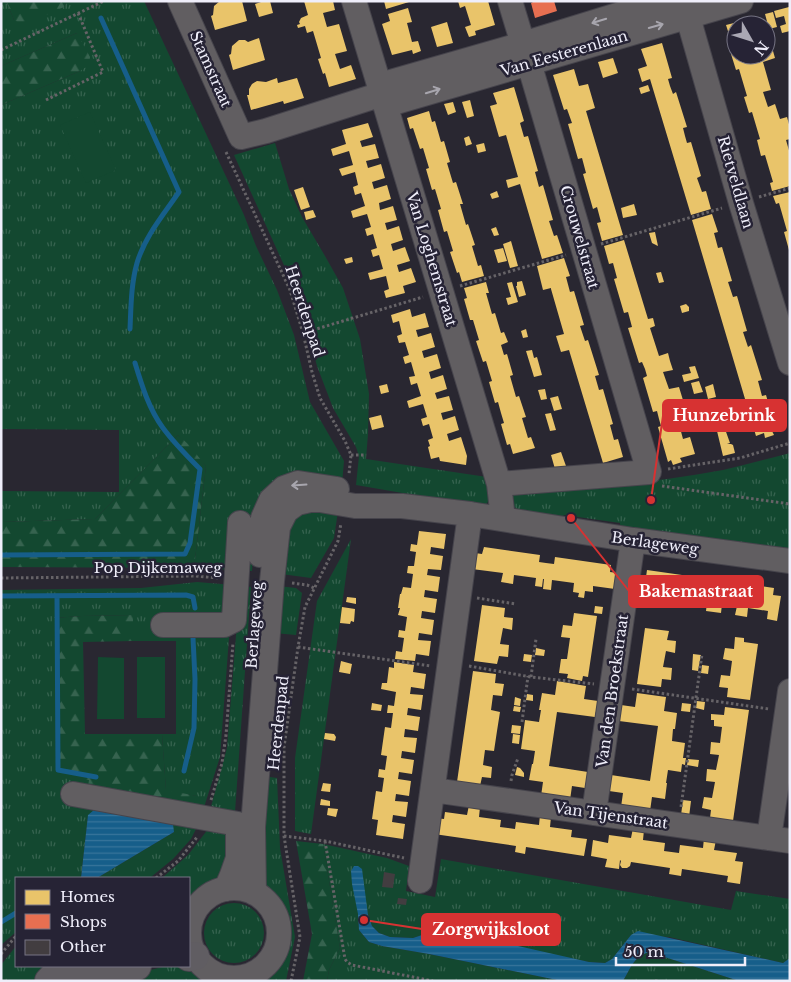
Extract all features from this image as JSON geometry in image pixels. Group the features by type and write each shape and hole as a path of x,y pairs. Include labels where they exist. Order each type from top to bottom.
{"highway":[{"path":"49,981 67,967"},
{"path":"86,981 94,976 133,967"}],"street":[{"name":"Stamstraat","path":"180,1 232,142"},
{"name":"Van Loghemstraat","path":"354,1 499,484 503,519"},
{"name":"Crouwelstraat","path":"510,1 584,249 643,472"},
{"name":"Van Eesterenlaan","path":"526,53 662,1"},
{"name":"Van Eesterenlaan","path":"232,142 526,53 685,9 741,1"},
{"name":"Rietveldlaan","path":"685,9 790,363"},
{"path":"499,484 643,472"},
{"name":"Berlageweg","path":"226,889 238,858 238,824 263,518 270,500 284,488 298,483 358,493 402,506"},
{"name":"Berlageweg","path":"254,893 253,827 272,580 278,527 286,511 297,503 320,500 355,506 402,506 470,514 633,540 790,561"},
{"path":"421,871 470,514"},
{"path":"164,625 224,625 234,620 240,523"},
{"name":"Van den Broekstraat","path":"594,813 633,540"},
{"path":"779,840 790,691"},
{"name":"Van Tijenstraat","path":"433,790 779,840"},
{"path":"73,794 238,824"},
{"path":"190,924 193,914 201,902 212,893 240,888 254,893 272,909 277,920 279,932 278,944 273,955 256,977 225,979 207,970 192,957 190,943"}],"path":[{"path":"1,50 104,1"},
{"path":"46,100 103,72 78,13"},
{"name":"Heerdenpad","path":"232,142 290,290 320,398 351,455 364,455"},
{"path":"303,333 790,188"},
{"path":"790,444 740,458 643,472 642,483 790,504"},
{"name":"Heerdenpad","path":"291,981 300,937 284,836 284,748 305,607 338,541 345,505"},
{"name":"Pop Dijkemaweg","path":"1,578 196,576 238,579"},
{"path":"272,580 307,585 314,588"},
{"path":"459,595 516,604"},
{"path":"157,877 178,861 200,834 206,818 222,763 226,735 234,620"},
{"path":"522,722 536,639"},
{"path":"298,647 449,669"},
{"path":"678,825 702,654"},
{"path":"284,836 325,841 421,871"},
{"path":"325,841 344,959 352,965 433,981"},
{"path":"1,954 15,937"}],"green space":[{"path":"1,1 6,1 14,20 64,7 67,1 144,1 244,215 256,246 277,290 294,335 310,402 344,461 342,484 255,528 252,571 194,568 206,466 178,435 95,519 1,522 1,491 119,492 119,430 1,429 1,105 80,71 77,33 1,66"},
{"path":"6,1 67,1 64,7 23,25 14,20"},
{"path":"77,33 90,57 89,65 80,71 1,105 1,66"},
{"path":"90,112 116,170 86,183 60,125"},
{"path":"275,143 289,189 302,217 343,288 360,339 369,394 366,459 487,477 493,495 484,507 356,485 359,456 356,447 333,408 317,366 302,309 293,285 234,155"},
{"path":"178,435 206,466 194,568 1,567 1,522 95,519"},
{"path":"790,453 790,552 620,527 620,523 520,511 513,506 513,494 618,485 697,475"},
{"path":"304,510 338,511 334,538 311,578 281,574 290,522"},
{"path":"351,539 311,834 295,831 295,758 317,601"},
{"path":"197,582 233,585 220,757 199,823 191,839 173,859 151,877 99,877 174,832 88,816 81,877 15,877 15,933 1,945 1,590 141,588","holes":["133,615 133,641 176,641 176,734 162,734 166,791 197,796 87,792 90,780 53,618"]},
{"path":"243,586 251,587 235,812 209,814 227,748 237,623"},
{"path":"278,586 296,588 302,593 296,635 274,633"},
{"path":"133,615 133,641 83,642 85,734 162,734 166,790 197,796 194,812 87,793 89,780 52,774 53,618"},
{"path":"98,657 124,658 124,719 97,719"},
{"path":"137,657 165,657 165,718 137,718"},
{"path":"270,777 277,778 280,848 295,937 286,981 266,981 281,959 288,937 284,914 269,892 259,872 260,811"},
{"path":"212,824 233,831 221,878 204,889 190,908 190,877 163,877 188,855"},
{"path":"296,841 323,844 340,948 329,970 327,981 303,981 312,934"},
{"path":"323,844 387,858 409,866 406,891 435,897 441,859 731,910 736,891 790,899 790,958 783,963 669,937 631,935 612,959 605,963 589,962 431,932 413,938 390,937 379,933 372,926 368,915 358,914 359,930 369,942 562,981 327,981 329,970 340,948"},
{"path":"234,903 246,905 259,916 264,933 262,945 251,958 234,963 222,961 209,950 204,933 206,921 217,908"},
{"path":"15,947 15,967 57,967 39,981 1,981 1,965"},
{"path":"649,952 739,981 623,981 636,960"},
{"path":"162,967 180,967 201,973 212,981 108,981"}],"water":[{"path":"94,810 173,824 174,832 99,877 81,877 88,815"},
{"path":"354,866 362,869 368,915 372,926 379,933 390,937 413,938 431,932 447,930 589,962 605,963 612,959 631,935 638,931 783,963 790,958 790,981 739,981 649,952 636,960 623,981 562,981 382,946 369,942 359,930 352,884 351,871"}],"building: Homes":[{"path":"220,1 242,1 247,21 215,30 211,16 213,15 214,6"},
{"path":"270,1 273,13 259,17 255,4"},
{"path":"304,1 333,1 335,10 323,13 327,27 339,24 347,51 335,54 340,69 351,65 356,79 329,87 318,59 321,58 313,31 307,33 305,26 298,28 297,25 300,24 301,18 308,15"},
{"path":"384,1 409,1 409,2 386,9"},
{"path":"458,1 488,1 495,25 475,31 476,35 469,37 465,27 471,25 465,6 460,8"},
{"path":"789,7 790,31 782,33 780,26 786,24 784,16 776,18 774,11"},
{"path":"408,8 412,22 407,23 412,42 418,41 421,51 413,54 412,50 392,55 382,24 390,21 388,14"},
{"path":"773,12 774,15 765,15"},
{"path":"447,22 453,43 437,47 431,27"},
{"path":"259,38 265,60 233,70 229,55 231,54 232,46 239,40 248,42"},
{"path":"662,43 672,78 668,79 670,86 673,94 676,92 687,127 683,128 687,143 691,142 701,176 697,178 702,192 706,191 711,209 691,215 650,79 642,82 638,69 647,66 641,49"},
{"path":"613,58 618,73 603,78 598,62"},
{"path":"734,65 764,65 771,90 763,92 768,107 775,104 780,119 787,117 790,128 790,139 786,140 790,154 790,186 772,191 770,183 773,182 765,155 761,156 757,140 760,139 752,112 749,113 744,97 747,96 739,69 736,70"},
{"path":"574,69 579,86 588,84 595,108 586,111 623,235 602,241 597,223 601,222 597,207 593,209 583,174 586,173 582,158 578,159 568,124 572,123 567,109 564,110 553,75"},
{"path":"277,78 278,83 297,78 304,98 284,104 283,101 251,110 247,95 249,95 249,89 252,84 257,81 266,82"},
{"path":"648,85 650,91 641,94 639,88"},
{"path":"514,87 524,121 520,123 524,137 528,136 538,171 535,172 539,187 543,185 553,220 549,221 554,236 557,235 563,253 542,259 520,184 508,188 506,180 518,177 506,135 499,137 490,106 497,104 493,93"},
{"path":"470,100 474,116 467,118 462,102"},
{"path":"453,102 456,112 448,115 444,104"},
{"path":"429,111 432,122 435,121 441,142 444,141 450,162 447,163 453,183 456,182 463,204 460,204 466,225 468,224 475,245 472,246 478,266 481,265 484,276 462,282 450,252 453,251 447,231 444,232 438,210 441,209 435,189 432,190 426,169 429,168 423,148 420,149 413,128 410,129 407,118"},
{"path":"368,123 373,137 360,141 362,147 375,144 379,158 366,161 368,168 381,164 385,178 372,182 374,189 387,185 391,199 379,203 380,210 393,206 397,220 385,223 387,230 399,226 403,240 391,244 393,251 405,247 410,261 397,265 399,272 411,268 416,282 403,286 405,293 386,298 384,291 389,289 386,276 370,280 368,273 383,269 379,255 373,257 371,250 377,248 373,234 367,236 365,229 371,227 367,214 353,218 351,211 365,206 361,193 355,195 353,187 358,185 355,172 342,176 339,169 353,165 349,151 333,156 331,149 346,144 342,130"},
{"path":"469,136 472,144 466,146 464,138"},
{"path":"484,143 486,151 478,153 476,145"},
{"path":"303,187 310,207 301,210 294,190"},
{"path":"497,191 499,197 492,199 490,194"},
{"path":"790,192 789,250 784,232 787,231 779,203 776,204 773,196"},
{"path":"634,204 637,215 623,218 621,208"},
{"path":"313,210 316,217 306,220 304,212"},
{"path":"712,214 718,232 714,233 718,248 722,247 732,281 728,282 733,297 737,296 747,331 743,332 748,347 751,345 762,380 758,381 762,396 766,395 776,430 772,431 774,435 765,438 764,433 756,436 692,220"},
{"path":"496,227 499,235 494,236 491,229"},
{"path":"655,232 658,246 652,243 649,233"},
{"path":"624,240 648,319 653,318 655,326 650,328 659,356 668,353 673,370 663,372 669,389 679,387 686,410 676,413 683,439 690,437 695,454 680,458 682,462 673,465 671,460 668,462 658,427 661,426 657,411 653,412 643,378 647,376 645,369 642,362 639,363 628,328 632,327 628,312 624,313 614,279 617,278 613,263 609,264 604,246"},
{"path":"511,241 518,266 510,268 503,244"},
{"path":"503,248 507,261 498,263 494,250"},
{"path":"352,257 353,262 346,264 344,259"},
{"path":"564,258 570,276 566,277 570,292 574,291 584,325 580,326 585,341 588,340 599,375 595,376 599,390 603,389 613,424 610,425 614,440 618,439 623,457 603,463 569,350 561,352 556,336 564,334 551,288 543,290 537,266"},
{"path":"661,272 664,282 659,283 656,273"},
{"path":"522,281 526,295 519,297 516,286 517,282"},
{"path":"486,282 489,293 486,293 492,314 495,313 501,333 504,332 508,342 501,345 504,355 507,354 513,375 510,376 516,397 519,396 526,417 522,418 528,438 531,437 535,448 513,454 510,444 507,445 501,424 504,423 498,402 495,403 489,382 492,381 486,361 483,362 476,341 479,340 473,320 470,320 464,299 467,298 464,288"},
{"path":"512,282 518,302 508,305 506,298 511,297 507,283"},
{"path":"686,304 689,307 689,311 682,313 680,306"},
{"path":"410,309 412,317 425,313 429,327 416,330 418,337 431,333 435,347 422,351 424,358 437,354 441,368 429,372 431,379 443,375 447,389 435,393 437,399 449,396 453,410 441,413 443,420 455,416 459,430 447,434 449,441 461,437 467,456 466,465 440,461 439,457 431,459 428,440 433,438 429,424 423,426 421,419 427,417 423,404 409,408 407,401 421,396 417,383 411,385 409,377 415,376 411,362 405,364 403,357 409,355 405,342 399,343 397,336 402,334 399,321 393,323 391,315"},
{"path":"526,329 528,337 523,338 521,331"},
{"path":"532,350 534,358 537,357 542,375 534,377 526,351"},
{"path":"695,366 699,378 684,382 682,375 691,373 689,367"},
{"path":"699,381 703,392 694,394 691,383"},
{"path":"387,384 389,392 381,394 379,386"},
{"path":"713,384 716,397 708,399 705,387"},
{"path":"545,389 547,399 541,400 538,390"},
{"path":"558,396 562,409 554,411 550,398"},
{"path":"551,413 556,430 550,431 545,414"},
{"path":"381,415 384,427 372,430 369,418"},
{"path":"725,429 730,443 727,444 733,445 735,453 723,456 717,431"},
{"path":"561,452 566,466 555,469 551,455"},
{"path":"419,531 446,534 444,549 431,547 430,554 443,556 441,570 428,569 427,575 440,577 438,592 425,590 424,597 437,599 435,613 422,611 421,618 434,620 432,635 419,633 418,640 431,641 429,656 416,654 415,661 395,659 396,651 402,652 404,638 398,637 399,630 405,631 407,617 398,615 400,594 403,587 411,588 413,574 407,573 408,566 414,566 416,552 410,551 411,544 417,545"},
{"path":"484,547 540,555 539,562 546,563 554,564 555,557 611,565 610,572 618,573 615,589 593,586 593,592 585,591 584,598 578,597 579,593 573,592 574,583 552,580 551,590 543,589 544,579 542,587 535,586 536,578 514,575 513,584 501,582 503,573 472,569 475,553 482,554"},
{"path":"647,570 703,578 702,585 709,586 717,587 718,580 774,588 773,595 781,596 777,621 767,619 768,611 748,608 747,617 735,615 737,606 722,604 721,613 706,611 707,602 677,598 676,607 664,605 666,596 636,592 638,576 646,577"},
{"path":"347,597 356,598 356,604 346,602"},
{"path":"482,605 505,608 504,617 513,618 512,630 503,628 500,644 509,645 508,657 499,656 497,664 474,661"},
{"path":"595,606 603,607 602,614 594,613"},
{"path":"342,607 355,609 354,622 351,621 350,624 340,623"},
{"path":"574,613 597,616 588,677 583,676 582,681 567,678 568,674 559,673 561,659 567,659 570,638 561,637 563,625 572,626"},
{"path":"645,628 669,631 667,640 676,641 675,653 666,651 663,667 672,668 671,680 662,679 661,687 637,684"},
{"path":"735,637 744,638 744,642 758,644 750,700 727,697 728,688 719,687 721,675 730,676 732,661 723,659 725,648 734,649"},
{"path":"536,648 545,650 544,656 535,655"},
{"path":"524,654 532,655 531,662 523,661"},
{"path":"693,654 701,655 698,671 692,670"},
{"path":"341,661 352,664 350,674 339,672"},
{"path":"394,662 414,665 413,672 426,674 424,689 411,687 410,694 423,695 421,710 408,708 407,715 420,717 418,731 405,729 404,737 417,738 415,753 402,751 401,758 414,760 412,774 399,772 398,779 411,781 409,796 396,794 395,801 408,802 406,817 393,815 392,822 405,824 403,839 376,835 378,820 372,819 376,791 382,792 384,778 378,777 379,769 385,770 387,756 381,755 385,727 391,728 393,713 387,713 388,705 394,706 396,692 381,689 382,683 387,683 389,667 394,668"},
{"path":"702,665 709,666 708,674 701,673"},
{"path":"473,671 496,674 495,683 504,684 502,696 493,695 491,710 500,712 494,751 485,750 483,765 492,767 491,778 482,777 480,786 457,782"},
{"path":"557,681 586,686 584,699 598,701 595,717 557,712 549,766 588,772 585,788 572,786 570,800 541,796 543,782 529,780 535,751 521,749 525,720 539,722 542,693 555,695"},
{"path":"637,693 666,697 664,711 677,713 672,741 685,743 683,758 686,758 685,765 682,764 681,772 668,770 665,799 652,797 650,811 621,807 623,793 609,791 611,775 650,781 658,726 619,721 621,705 635,707"},
{"path":"527,694 533,695 533,701 526,700"},
{"path":"515,697 521,699 520,706 514,705"},
{"path":"697,701 705,702 704,710 696,708"},
{"path":"372,703 382,705 381,711 371,710"},
{"path":"682,703 691,704 690,712 681,711"},
{"path":"514,706 521,707 520,712 513,711"},
{"path":"725,707 749,710 733,821 710,818 711,810 702,808 704,797 712,798 715,782 706,781 707,769 716,770 719,755 710,754 711,742 720,743 722,727 714,726 711,714 724,715"},
{"path":"512,725 521,726 520,734 511,733"},
{"path":"325,733 334,734 336,737 335,741 324,739"},
{"path":"513,734 520,735 519,744 512,743"},
{"path":"688,759 699,760 698,767 687,765"},
{"path":"517,767 524,773 524,777 515,775"},
{"path":"323,783 331,784 330,792 321,791"},
{"path":"321,799 330,801 330,806 320,805"},
{"path":"683,800 691,801 689,817 681,815"},
{"path":"469,805 480,807 479,817 501,820 500,827 515,829 516,822 539,825 540,815 551,817 550,827 572,830 571,837 587,839 584,856 526,847 525,854 515,852 516,846 434,834 436,818 444,819 445,812 467,815"},
{"path":"328,808 338,809 336,817 327,815"},
{"path":"633,828 644,830 643,840 665,843 664,851 679,853 680,845 703,848 704,838 716,840 714,850 737,853 735,861 743,862 740,884 727,882 728,876 682,869 681,876 669,874 670,868 631,862 627,868 622,868 620,860 619,869 605,867 607,859 591,856 593,840 608,843 609,835 631,838"}],"building: Shops":[{"path":"535,1 554,1 557,11 535,18 531,3"}],"building: Other":[{"path":"384,872 395,874 393,888 382,887"},
{"path":"398,898 407,899 406,905 397,904"}],"waterway":[{"path":"101,18 179,192 155,226 140,253 134,279 130,329"},
{"path":"1,555 185,554 190,543 200,469 167,434 158,421 146,397 135,363"},
{"path":"1,596 186,595 193,597 195,608"},
{"path":"57,596 58,770 96,777"},
{"path":"184,771 194,728 195,679 193,638"},
{"path":"1,922 15,914"}],"place":[{"name":"Hunzebrink","path":"651,500"},
{"name":"Bakemastraat","path":"571,518"},
{"name":"Zorgwijksloot","path":"364,920"}]}
